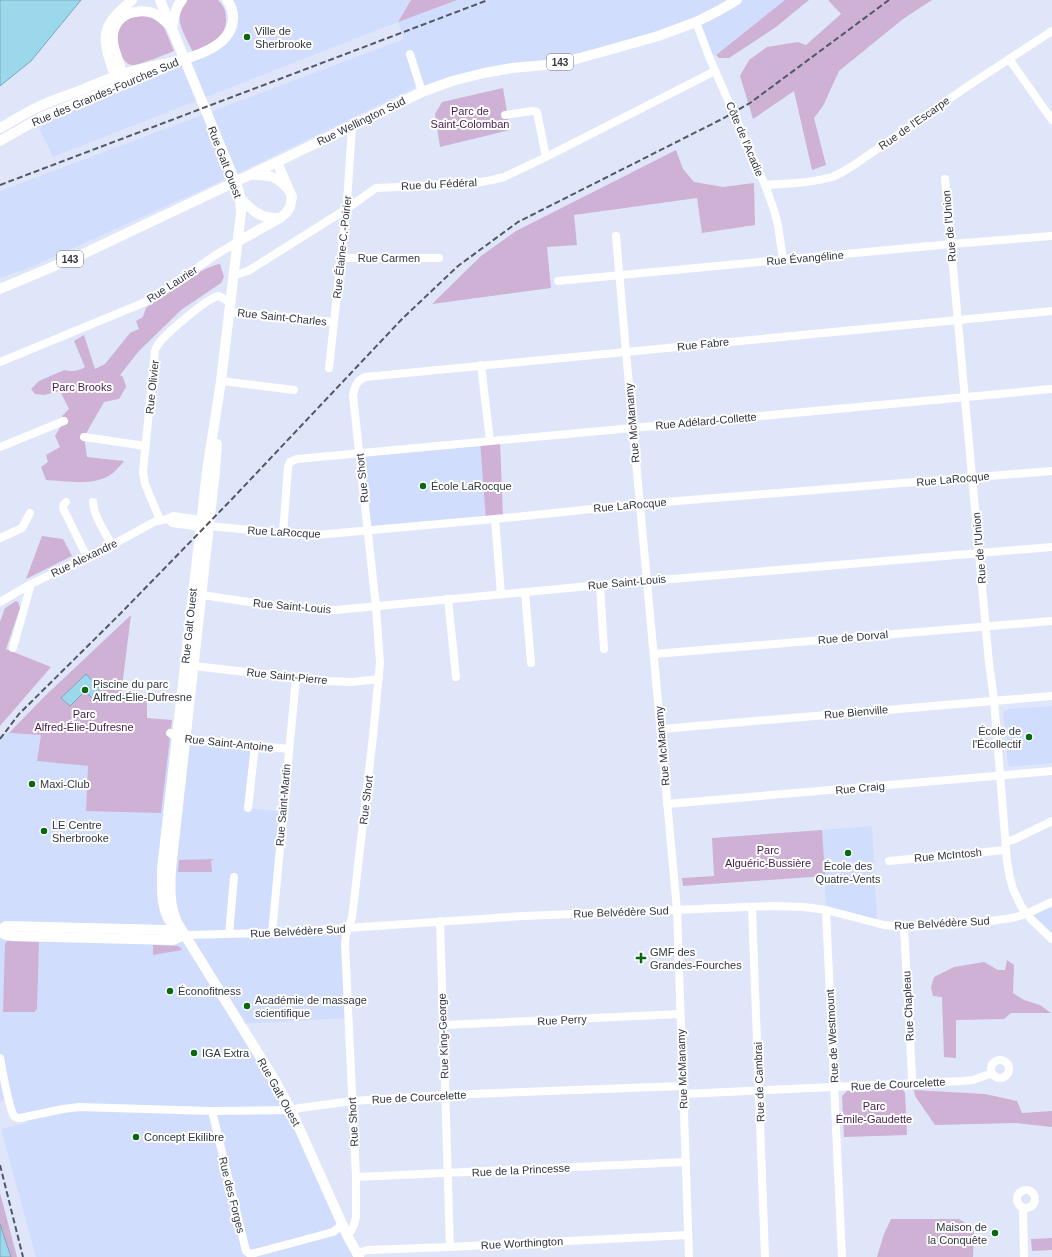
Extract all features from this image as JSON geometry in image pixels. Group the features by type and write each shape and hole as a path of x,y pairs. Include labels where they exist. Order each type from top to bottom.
{"main road":[{"path":"123,84 106,49 105,35 114,17 132,0"},
{"name":"Rue Galt Ouest","path":"160,0 240,195 242,213 221,381 207,471 202,595 194,666 178,736"},
{"path":"172,28 174,13 182,0"},
{"name":"Rue des Grandes-Fourches Sud","path":"0,141 40,118 209,50 228,34 231,28 233,14 227,0"},
{"name":"Rue Wellington Sud","path":"0,289 83,254 422,92 452,81 484,73 512,68 545,65 576,59 651,38 696,22 737,0"},
{"path":"119,75 113,38 116,26 122,17 134,12 150,12 158,15 172,28"},
{"name":"Rue des Grandes-Fourches Sud","path":"0,128 40,106 119,75 189,57"},
{"name":"Rue Laurier","path":"239,241 280,218 290,207 292,197 277,162"},
{"path":"250,175 267,175 276,178 290,191"},
{"path":"240,195 253,211 271,219 280,218"},
{"name":"Rue Galt Ouest","path":"205,525 178,736 170,887 171,905 175,918 185,935 292,1110 347,1235 358,1255"},
{"name":"Rue Belvédère Sud","path":"0,931 6,935 14,936 173,940 185,935"}],"street":[{"name":"Côte de l'Acadie","path":"696,22 765,185 778,224 783,260"},
{"name":"Rue de l'Escarpe","path":"765,185 802,183 832,177 840,173 1052,31"},
{"path":"410,54 422,92"},
{"path":"1009,59 1052,120"},
{"name":"Rue du Fédéral","path":"235,275 248,271 346,210 376,188 469,184 504,177 716,71"},
{"path":"505,115 533,111 537,112 546,157"},
{"name":"Rue Élaine-C.-Poirier","path":"329,368 346,210 352,126"},
{"name":"Rue de l'Union","path":"945,179 964,397 994,700 1007,861 1013,889 1019,902 1026,914 1052,939"},
{"name":"Rue McManamy","path":"616,236 677,910 689,1257"},
{"name":"Rue Évangéline","path":"558,281 950,244 1052,236"},
{"name":"Rue Laurier","path":"0,362 143,303 170,287 214,256 239,241"},
{"name":"Rue Carmen","path":"340,258 439,258"},
{"name":"Rue Olivier","path":"164,519 145,484 143,472 157,346 196,310 215,296 223,297 230,307"},
{"name":"Rue Saint-Charles","path":"230,307 334,322"},
{"name":"Rue Fabre","path":"356,384 365,377 1052,311"},
{"path":"481,365 490,441"},
{"path":"221,381 294,390"},
{"name":"Rue Short","path":"347,1235 354,1225 356,1216 356,1177 345,944 353,910 380,663 376,607 353,396 356,384"},
{"name":"Rue Adélard-Collette","path":"283,533 290,462 297,459 1052,389"},
{"path":"0,447 64,421"},
{"path":"84,437 145,446"},
{"name":"Rue LaRocque","path":"205,525 316,535 640,504 1052,471"},
{"path":"66,502 63,508 87,557"},
{"path":"93,502 94,509 112,545"},
{"path":"0,538 22,528 30,513"},
{"name":"Rue Alexandre","path":"1,600 112,545 134,532 164,519 173,516 195,519 205,525"},
{"path":"495,519 501,594"},
{"name":"Rue Saint-Louis","path":"202,595 318,610 376,607 600,585 1052,546"},
{"path":"13,648 32,584"},
{"path":"600,585 604,649"},
{"path":"525,592 531,663"},
{"path":"448,599 456,678"},
{"name":"Rue de Dorval","path":"654,654 1052,621"},
{"name":"Rue Saint-Pierre","path":"194,666 338,682 379,679"},
{"name":"Rue Saint-Martin","path":"272,933 296,678"},
{"name":"Rue Bienville","path":"661,730 1052,696"},
{"name":"Rue Saint-Antoine","path":"178,736 289,749"},
{"path":"248,808 255,745"},
{"name":"Rue Craig","path":"667,804 1052,771"},
{"path":"1006,841 1013,840 1052,821"},
{"name":"Rue McIntosh","path":"889,861 1006,850"},
{"path":"229,934 234,877"},
{"name":"Rue Belvédère Sud","path":"185,935 272,933 524,916 752,907 804,907 826,910 884,925 904,927 991,921 1012,918 1026,914 1052,902"},
{"name":"Rue de Cambrai","path":"752,907 765,1257"},
{"name":"Rue de Westmount","path":"826,910 842,1257"},
{"name":"Rue King-George","path":"440,921 450,1247"},
{"name":"Rue Chapleau","path":"904,927 912,1077 911,1084"},
{"name":"Rue Perry","path":"443,1025 680,1014"},
{"name":"Rue de Courcelette","path":"0,1058 10,1105 16,1118 24,1118 79,1107 212,1111 292,1110 352,1101 445,1095 683,1090 759,1091 963,1082 992,1074"},
{"name":"Rue des Forges","path":"212,1111 246,1251 250,1254 333,1232 342,1224"},
{"name":"Rue de la Princesse","path":"356,1177 686,1162"},
{"path":"1023,1208 1024,1257"},
{"path":"342,1224 356,1216"},
{"name":"Rue Worthington","path":"358,1255 367,1250 688,1235"}],"shaded area":[{"path":"0,0 81,0 31,61 0,86"},
{"path":"232,0 411,0 398,21 457,0 785,0 710,59 696,22 531,67 422,92 420,85 224,180 31,267 0,278 0,191 404,39 398,22 53,157 38,126 217,50 231,39 238,28 238,14"},
{"name":"École LaRocque","path":"480,442 486,520 367,530 360,453"},
{"name":"Piscine du parc Alfred-Élie-Dufresne","path":"86,674 100,689 92,698 85,691 70,706 61,698"},
{"name":"École de l'Écollectif","path":"1052,706 1052,763 1010,767 1008,765 1003,712 1009,709"},
{"path":"5,733 41,735 38,761 88,766 170,733 255,745 248,808 283,812 272,933 348,928 348,1018 239,1024 274,1079 359,1257 36,1257 1,1129 26,1123 24,1118 20,1118 9,1099 0,1102 0,739"},
{"name":"École des Quatre-Vents","path":"872,826 877,923 826,910 822,830"},
{"path":"1052,902 1052,939 1026,914"},
{"path":"0,1224 11,1257 0,1257"}],"green space":[{"path":"186,0 218,0 226,14 225,26 220,36 205,47 193,52 184,33 179,17"},
{"path":"411,0 457,0 398,22"},
{"path":"785,0 809,0 776,27 729,58 719,58 716,55"},
{"path":"828,0 932,0 903,19 839,71 823,106 814,118 826,165 812,170 794,91 753,119 740,76 749,60 767,47 798,42 806,45 841,14"},
{"path":"132,15 152,16 163,25 174,51 136,65 129,64 125,61 118,46 117,36 122,24"},
{"name":"Parc de Saint-Colomban","path":"503,88 510,130 440,147 435,114 442,102"},
{"path":"676,150 683,169 694,182 723,187 754,183 755,225 702,233 697,198 574,215 577,245 547,247 551,288 432,304 481,256 516,231"},
{"name":"Parc Brooks","path":"220,264 224,277 221,283 181,310 139,351 120,375 123,377 126,387 119,399 104,402 84,437 87,457 124,461 113,473 90,482 46,480 41,467 48,462 46,455 60,447 55,436 64,421 62,416 69,409 60,391 44,395 35,394 31,389 39,381 64,370 75,371 85,367 74,341 84,335 95,369 105,364 130,333 139,329 136,321 143,317 146,308 203,270"},
{"path":"500,440 503,517 486,520 480,442"},
{"path":"42,536 63,539 72,556 26,579"},
{"path":"16,601 18,602 20,608 6,649 51,667 0,726 0,622 5,608"},
{"name":"Parc Alfred-Élie-Dufresne","path":"131,615 121,695 147,697 147,718 172,720 161,813 86,811 88,766 37,761 41,735 9,733 45,696"},
{"name":"Parc Alguéric-Bussière","path":"822,830 825,876 683,886 682,878 714,876 712,838"},
{"path":"214,859 211,861 212,872 178,872 179,860"},
{"path":"7,941 39,942 37,1009 34,1012 3,1012 5,944"},
{"path":"153,945 178,946 182,950 153,955"},
{"path":"1007,960 1014,965 1013,993 1024,1000 1040,1005 1051,1013 1011,1013 1004,1019 956,1020 956,1058 944,1057 942,997 933,996 931,987 934,977 954,967 984,962 998,970 1005,970"},
{"name":"Parc Émile-Gaudette","path":"902,1089 905,1093 907,1135 844,1137 842,1096 847,1091"},
{"path":"914,1090 985,1094 1017,1101 1022,1113 1052,1111 1052,1127 1016,1123 935,1125 915,1096"},
{"path":"0,1193 17,1257 11,1257 0,1224"},
{"path":"891,1219 959,1219 974,1229 973,1257 877,1257 884,1234"},
{"path":"1052,1238 1052,1250 1032,1251 1031,1239"}],"railway":[{"path":"0,185 488,0"},
{"path":"0,739 19,714 120,614 232,499 402,319 458,266 518,222 724,118 750,103 889,0"},
{"path":"0,1165 23,1257"}],"place":[{"name":"Ville de Sherbrooke","path":"247,37"},
{"name":"École LaRocque","path":"423,486"},
{"name":"Piscine du parc Alfred-Élie-Dufresne","path":"85,690"},
{"name":"École de l'Écollectif","path":"1029,737"},
{"name":"Maxi-Club","path":"32,784"},
{"name":"LE Centre Sherbrooke","path":"44,831"},
{"name":"École des Quatre-Vents","path":"848,853"},
{"name":"GMF des Grandes-Fourches","path":"641,958"},
{"name":"Éconofitness","path":"170,991"},
{"name":"Académie de massage scientifique","path":"247,1006"},
{"name":"IGA Extra","path":"194,1053"},
{"name":"Concept Ekilibre","path":"136,1137"},
{"name":"Maison de la Conquête","path":"995,1233"}]}
